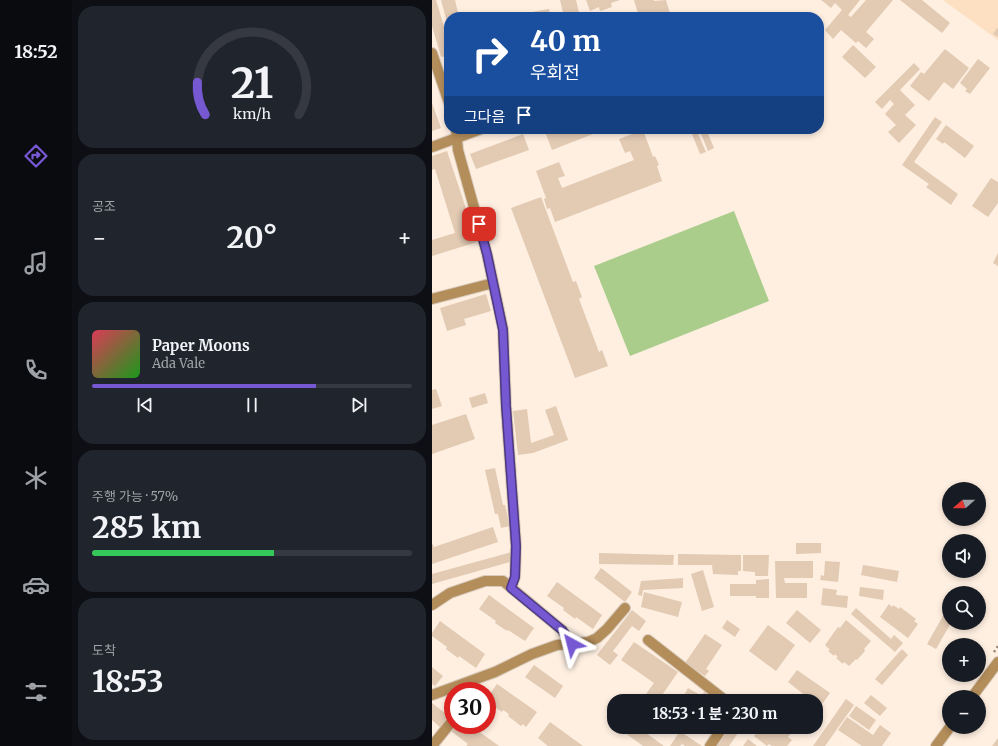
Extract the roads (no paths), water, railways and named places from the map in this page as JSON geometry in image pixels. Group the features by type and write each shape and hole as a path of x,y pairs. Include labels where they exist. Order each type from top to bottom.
{"street":[{"path":"432,53 444,88"},
{"path":"432,147 455,134"},
{"path":"457,134 458,150 487,254 503,330 506,406 516,546 515,577 511,588"},
{"path":"432,299 493,283"},
{"path":"432,606 450,594 485,581 503,581 562,630 572,644"},
{"path":"477,682 545,649 557,645 588,642 597,638 625,608"},
{"path":"648,640 717,694"},
{"path":"977,690 998,662"},
{"path":"432,695 444,692"},
{"path":"432,746 444,731"},
{"path":"710,746 718,734"},
{"path":"936,746 945,734"}]}
